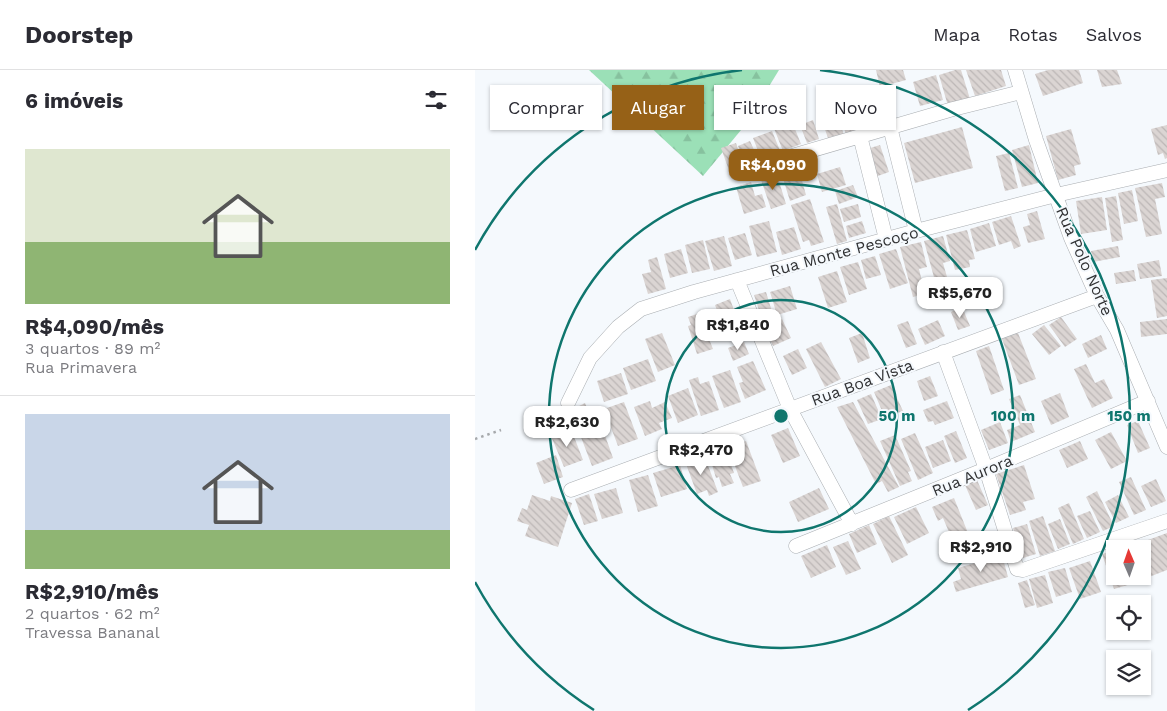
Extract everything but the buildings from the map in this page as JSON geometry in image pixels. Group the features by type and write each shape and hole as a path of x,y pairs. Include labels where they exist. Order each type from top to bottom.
{"street":[{"name":"Rua Polo Norte","path":"1015,70 1036,140 1071,238 1097,296 1117,330 1167,447"},
{"path":"896,125 1021,92"},
{"path":"758,166 880,130"},
{"path":"891,130 916,231"},
{"path":"860,136 886,239"},
{"name":"Rua Monte Pescoço","path":"568,403 590,358 628,318 641,309 662,301 916,231 1056,195 1167,170"},
{"path":"737,280 790,409 852,524"},
{"name":"Rua Boa Vista","path":"571,490 1097,296"},
{"path":"943,352 986,469 1017,569 1023,570 1167,521"},
{"name":"Rua Aurora","path":"796,546 1148,401"}],"path":[{"path":"475,439 501,430"}],"green space":[{"path":"589,70 779,70 770,85 714,85 714,130 741,130 703,176 654,130 704,130 704,85 612,85 612,91"}]}
